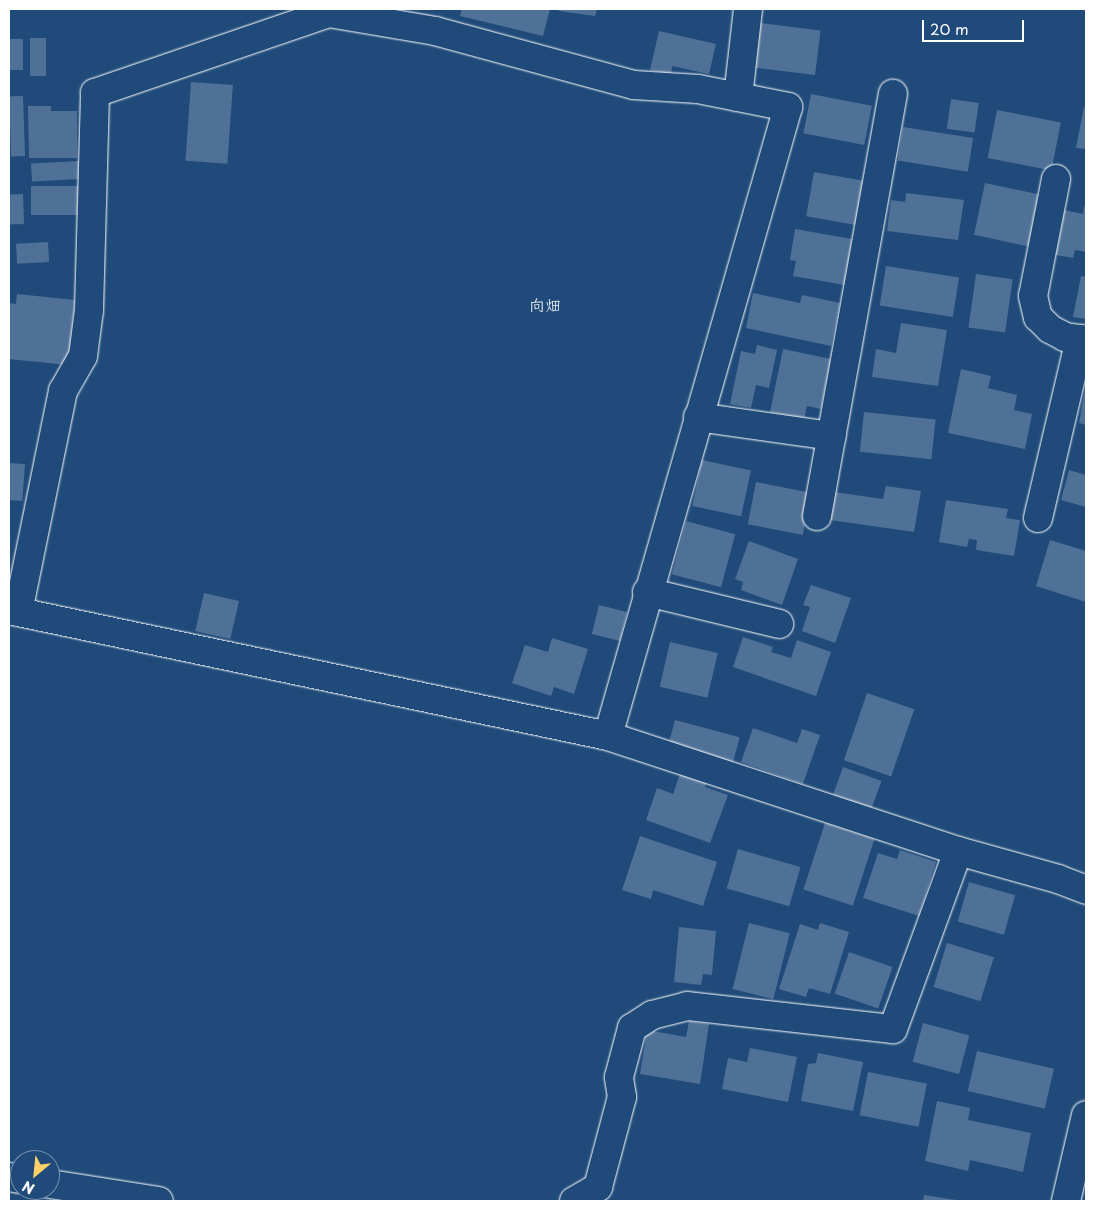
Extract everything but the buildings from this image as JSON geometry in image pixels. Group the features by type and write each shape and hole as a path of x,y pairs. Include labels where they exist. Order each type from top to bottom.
{"street":[{"path":"738,97 748,9"},
{"path":"608,736 647,592 788,107 698,89 634,85 434,31 329,11 95,93 89,310 84,346 82,356 63,391 14,611 608,736 958,851 1058,879 1086,890"},
{"path":"817,516 894,94"},
{"path":"1038,518 1083,340 1064,337 1050,329 1038,317 1033,296 1056,179"},
{"path":"698,416 832,436"},
{"path":"647,592 780,624"},
{"path":"574,1201 598,1187 622,1097 620,1077 632,1028 652,1015 687,1006 893,1029 958,851"},
{"path":"1066,1201 1086,1115"},
{"path":"60,1186 159,1201"}],"district":[{"name":"向畑","path":"545,304"}]}
